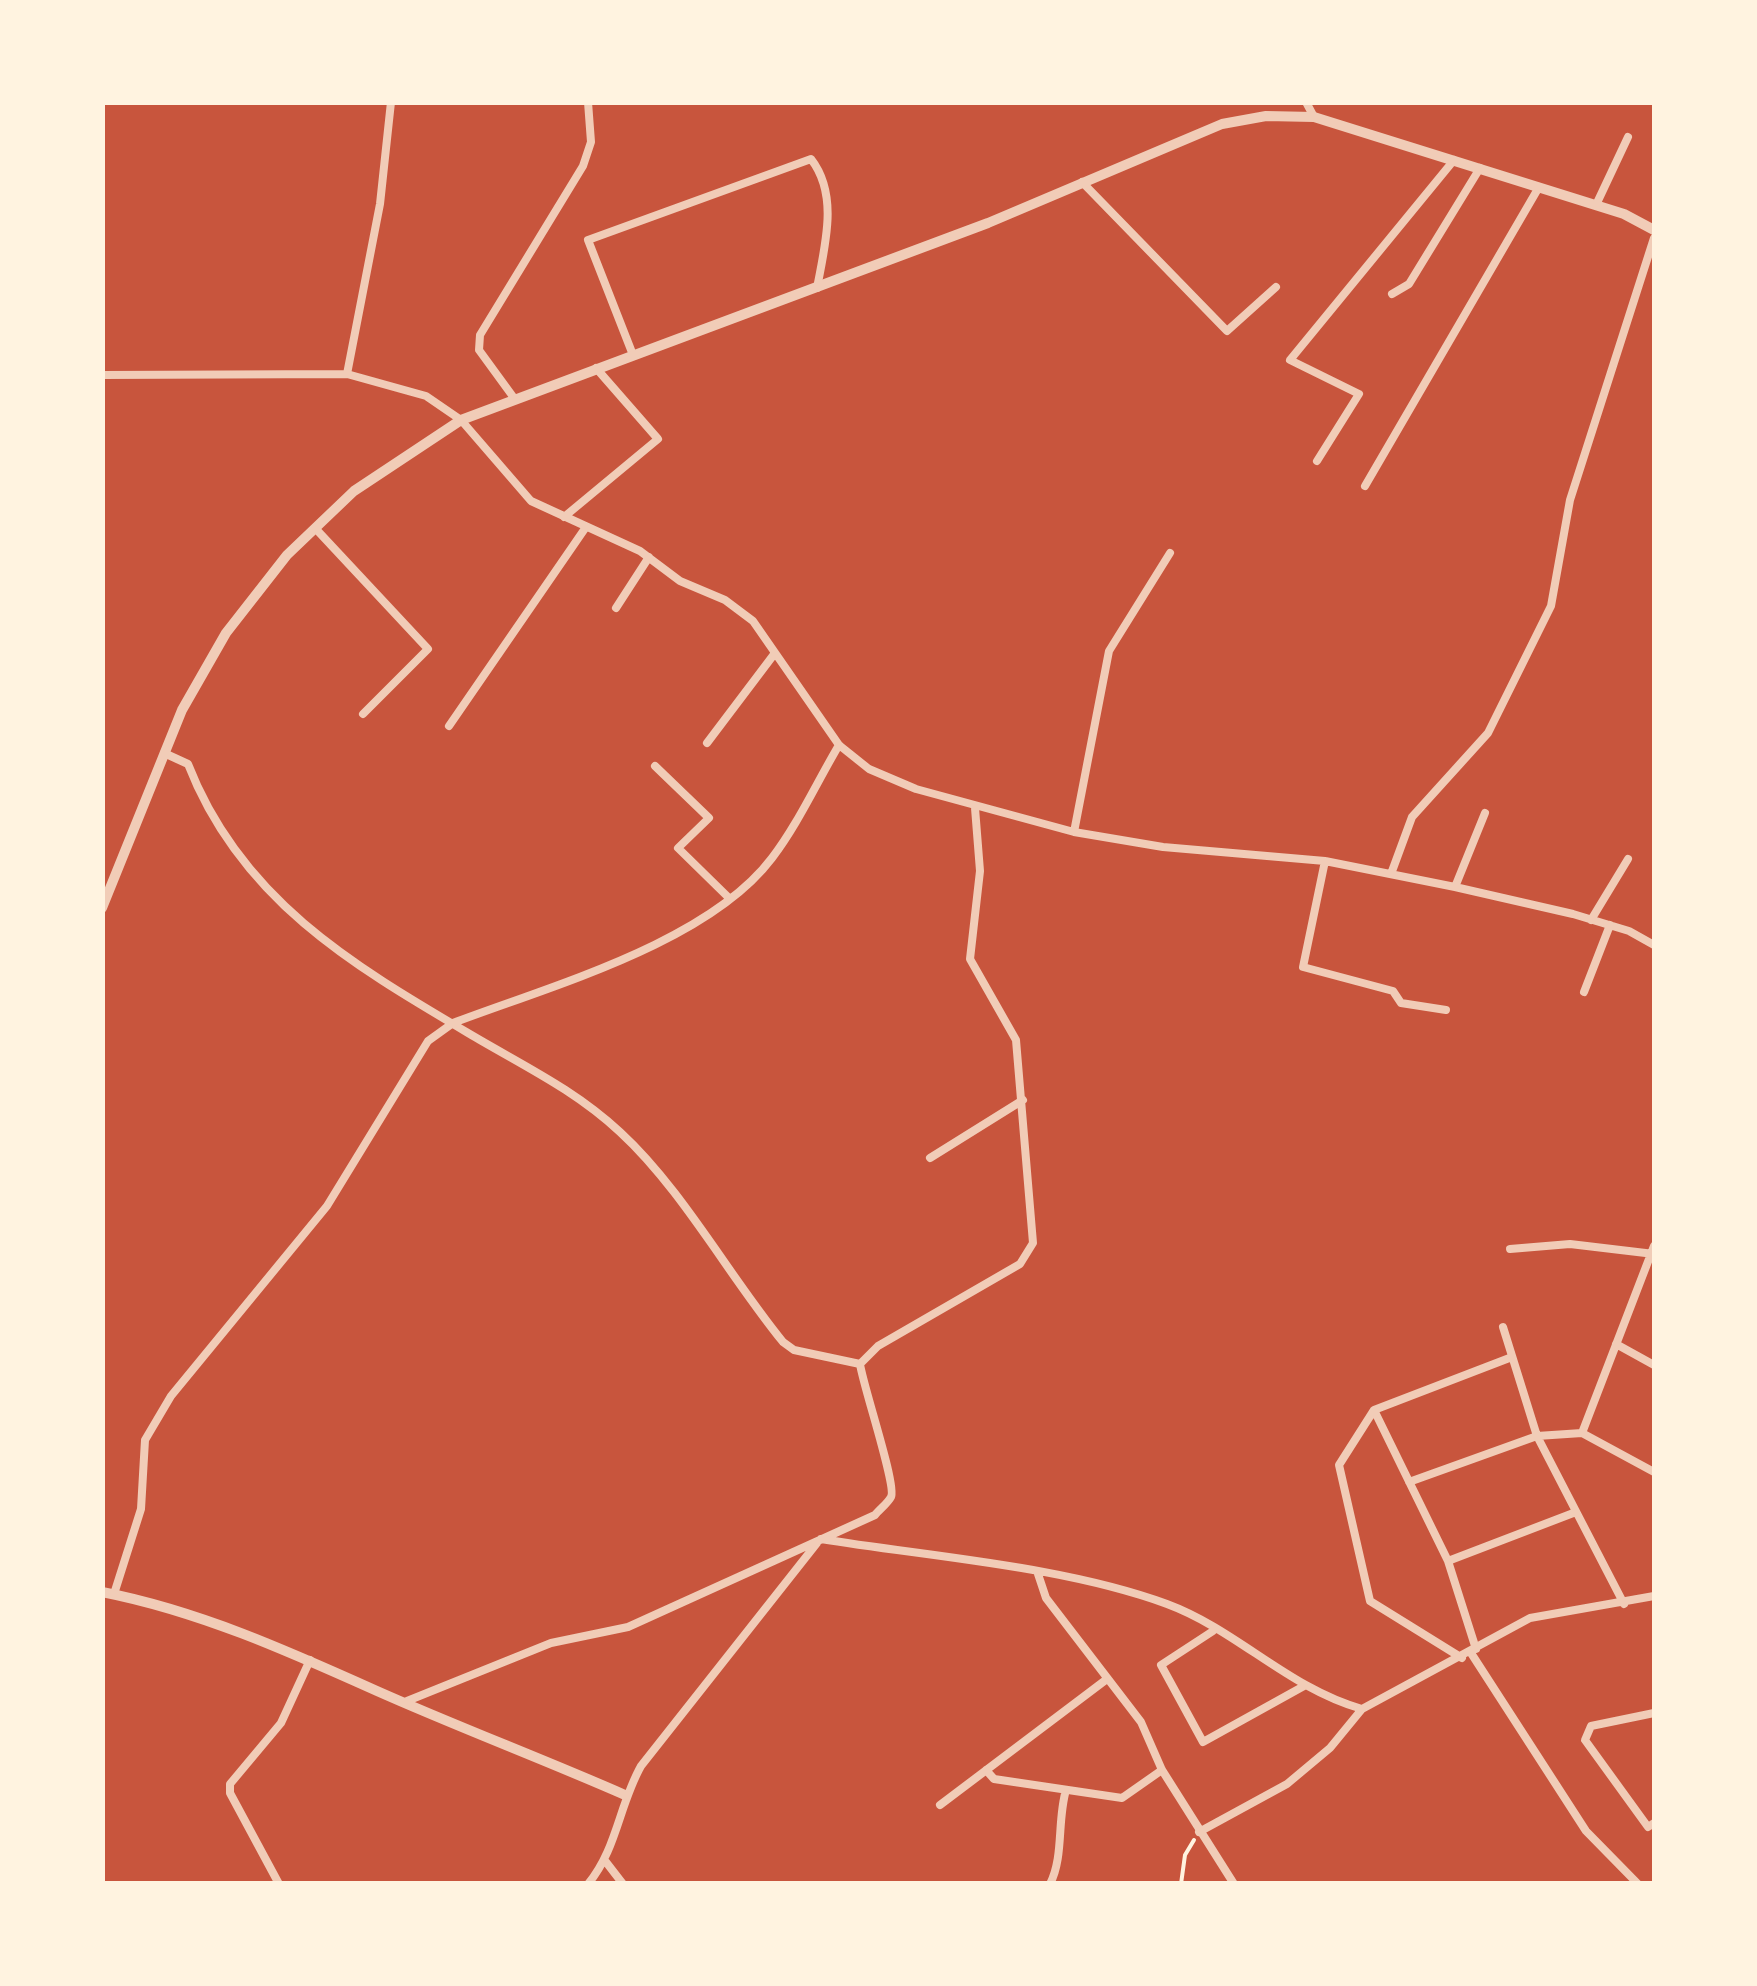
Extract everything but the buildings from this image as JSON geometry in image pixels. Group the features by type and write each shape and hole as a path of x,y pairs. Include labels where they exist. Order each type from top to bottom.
{"street":[{"path":"347,374 380,204 391,102"},
{"path":"514,398 479,350 480,334 583,166 591,142 588,102"},
{"path":"1306,102 1314,118"},
{"path":"102,908 164,752 226,632 286,555 354,492 461,420 818,288 1222,124 1266,116 1314,118 1539,186 1654,230"},
{"path":"1596,205 1628,138"},
{"path":"633,354 588,240 811,159 824,176 828,213 818,288"},
{"path":"1317,461 1359,394 1290,360 1454,160"},
{"path":"1392,294 1410,284 1480,168"},
{"path":"1082,182 1227,330 1276,287"},
{"path":"1365,486 1539,186"},
{"path":"1391,874 1412,817 1488,733 1551,606 1570,500 1654,238"},
{"path":"564,517 658,439 596,368"},
{"path":"102,375 347,374 426,396 461,420 530,501 648,557 680,581 726,600 754,622 839,745 869,770 975,808 1074,832 1163,847 1325,861 1591,920 1654,945"},
{"path":"449,726 586,526"},
{"path":"315,528 428,649 364,714"},
{"path":"1074,832 1109,651 1170,553"},
{"path":"616,608 648,557"},
{"path":"708,742 775,653"},
{"path":"625,1795 311,1659 211,1622 108,1593 142,1509 145,1440 171,1396 328,1206 428,1041 454,1024 649,948 695,923 772,858 839,745"},
{"path":"164,752 188,764 204,806 252,875 282,907 358,965 561,1084 622,1134 783,1342 794,1350 860,1364"},
{"path":"655,766 709,818 678,848 728,897"},
{"path":"860,1364 878,1346 1020,1264 1033,1243 1016,1040 970,960 980,871 975,808"},
{"path":"1455,888 1486,813"},
{"path":"1591,920 1628,859"},
{"path":"1325,861 1303,967 1393,991 1402,1003 1446,1010"},
{"path":"1584,992 1610,925"},
{"path":"930,1158 1022,1100"},
{"path":"1510,1250 1570,1244 1654,1251 1582,1433"},
{"path":"1503,1326 1537,1436 1624,1604"},
{"path":"1616,1344 1654,1365"},
{"path":"1462,1658 1370,1602 1339,1465 1374,1410 1512,1357"},
{"path":"407,1701 552,1643 628,1627 875,1515 892,1496 894,1480 876,1434 860,1364"},
{"path":"1374,1410 1448,1561 1474,1651 1586,1831 1638,1884"},
{"path":"1409,1482 1537,1436 1582,1433 1654,1472"},
{"path":"1448,1561 1576,1512"},
{"path":"820,1539 1094,1581 1172,1606 1324,1698 1362,1709"},
{"path":"588,1884 606,1862 625,1795 642,1766 820,1539"},
{"path":"1038,1574 1046,1598 1141,1722 1162,1770 1234,1884"},
{"path":"1199,1832 1287,1784 1330,1748 1362,1709 1530,1618 1654,1596"},
{"path":"1214,1631 1160,1665 1203,1742 1304,1686"},
{"path":"279,1884 230,1793 230,1784 280,1723 311,1659"},
{"path":"940,1805 1108,1679"},
{"path":"1654,1713 1591,1726 1585,1740 1648,1828 1654,1824"},
{"path":"986,1770 994,1779 1122,1798 1162,1770"},
{"path":"1050,1884 1056,1873 1059,1814 1066,1790"},
{"path":"606,1862 622,1884"}],"path":[{"path":"1181,1884 1185,1855 1199,1832"}]}
